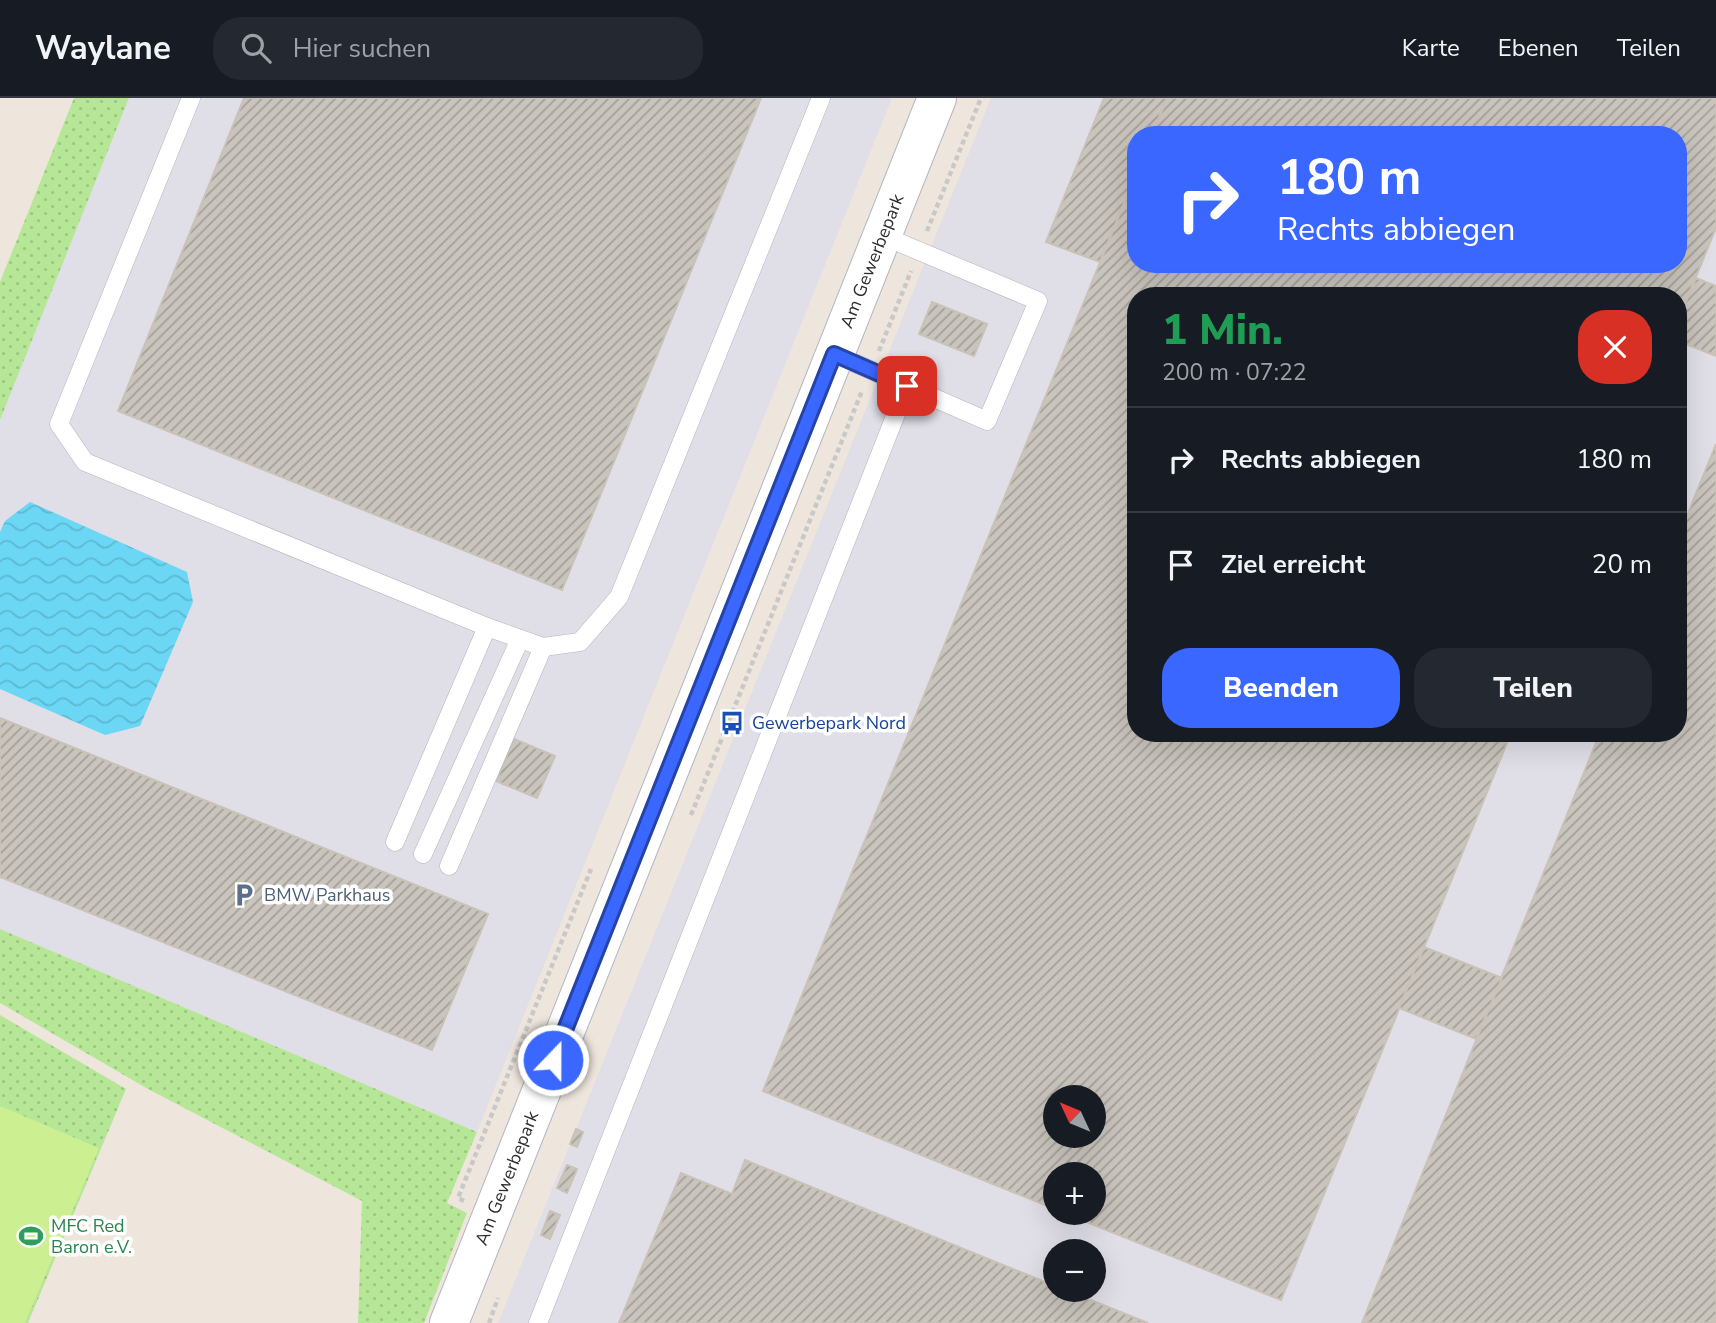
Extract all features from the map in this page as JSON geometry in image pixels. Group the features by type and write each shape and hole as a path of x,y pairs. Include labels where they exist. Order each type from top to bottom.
{"street":[{"name":"Am Gewerbepark","path":"449,1323 937,98"}],"lane":[{"path":"191,98 59,424 85,462 487,627 543,647 580,642 619,597 821,98"},
{"path":"834,354 987,421 1038,301 881,235"},
{"path":"538,1323 907,386"},
{"path":"396,842 487,627"},
{"path":"423,854 520,639"},
{"path":"449,866 543,647"}],"path":[{"path":"687,825 981,98"},
{"path":"489,1323 502,1287"}],"shaded area":[{"path":"129,98 892,98 477,1132 0,929 0,420"},
{"path":"991,98 1716,98 1716,1323 498,1323"}],"green space":[{"path":"74,98 129,98 0,420 0,282"},
{"path":"0,929 477,1132 447,1203 467,1213 424,1323 358,1323 362,1201 148,1089 0,1003"},
{"path":"0,1015 126,1089 28,1323 0,1323"},
{"name":"MFC Red Baron e.V.","path":"0,1106 99,1148 25,1323 0,1323"}],"water":[{"path":"30,502 187,572 193,602 140,726 105,735 0,689 0,532 5,521"}],"building":[{"path":"244,98 761,98 562,590 118,411"},
{"path":"1104,98 1167,98 1156,126 1127,126 1127,196 1100,262 1046,242"},
{"path":"1167,98 1716,98 1716,228 1687,298 1687,287 1127,287 1127,742 1507,742 1281,1300 1094,1225 1106,1225 1106,1162 1043,1162 1043,1204 763,1091 1127,196 1127,273 1687,273 1687,126 1156,126"},
{"path":"1696,278 1716,286 1716,356 1687,345 1687,299"},
{"path":"932,302 987,324 974,356 919,334"},
{"path":"1716,444 1716,1323 1362,1323 1596,742 1687,742 1687,516"},
{"name":"BMW Parkhaus","path":"0,718 488,914 432,1050 0,877"},
{"path":"514,739 555,756 537,798 496,781"},
{"path":"1424,947 1502,978 1476,1039 1399,1008"},
{"path":"576,1129 583,1132 577,1147 570,1144"},
{"path":"745,1160 1043,1281 1043,1302 1096,1302 1148,1323 619,1323 681,1173 732,1194"},
{"path":"567,1165 577,1169 567,1193 557,1188"},
{"path":"550,1211 560,1215 550,1239 541,1235"}],"place":[{"name":"Gewerbepark Nord","path":"732,723"},
{"name":"BMW Parkhaus","path":"244,895"},
{"name":"MFC Red Baron e.V.","path":"31,1236"}],"route":[{"path":"553,1060 834,354 907,386"}]}
